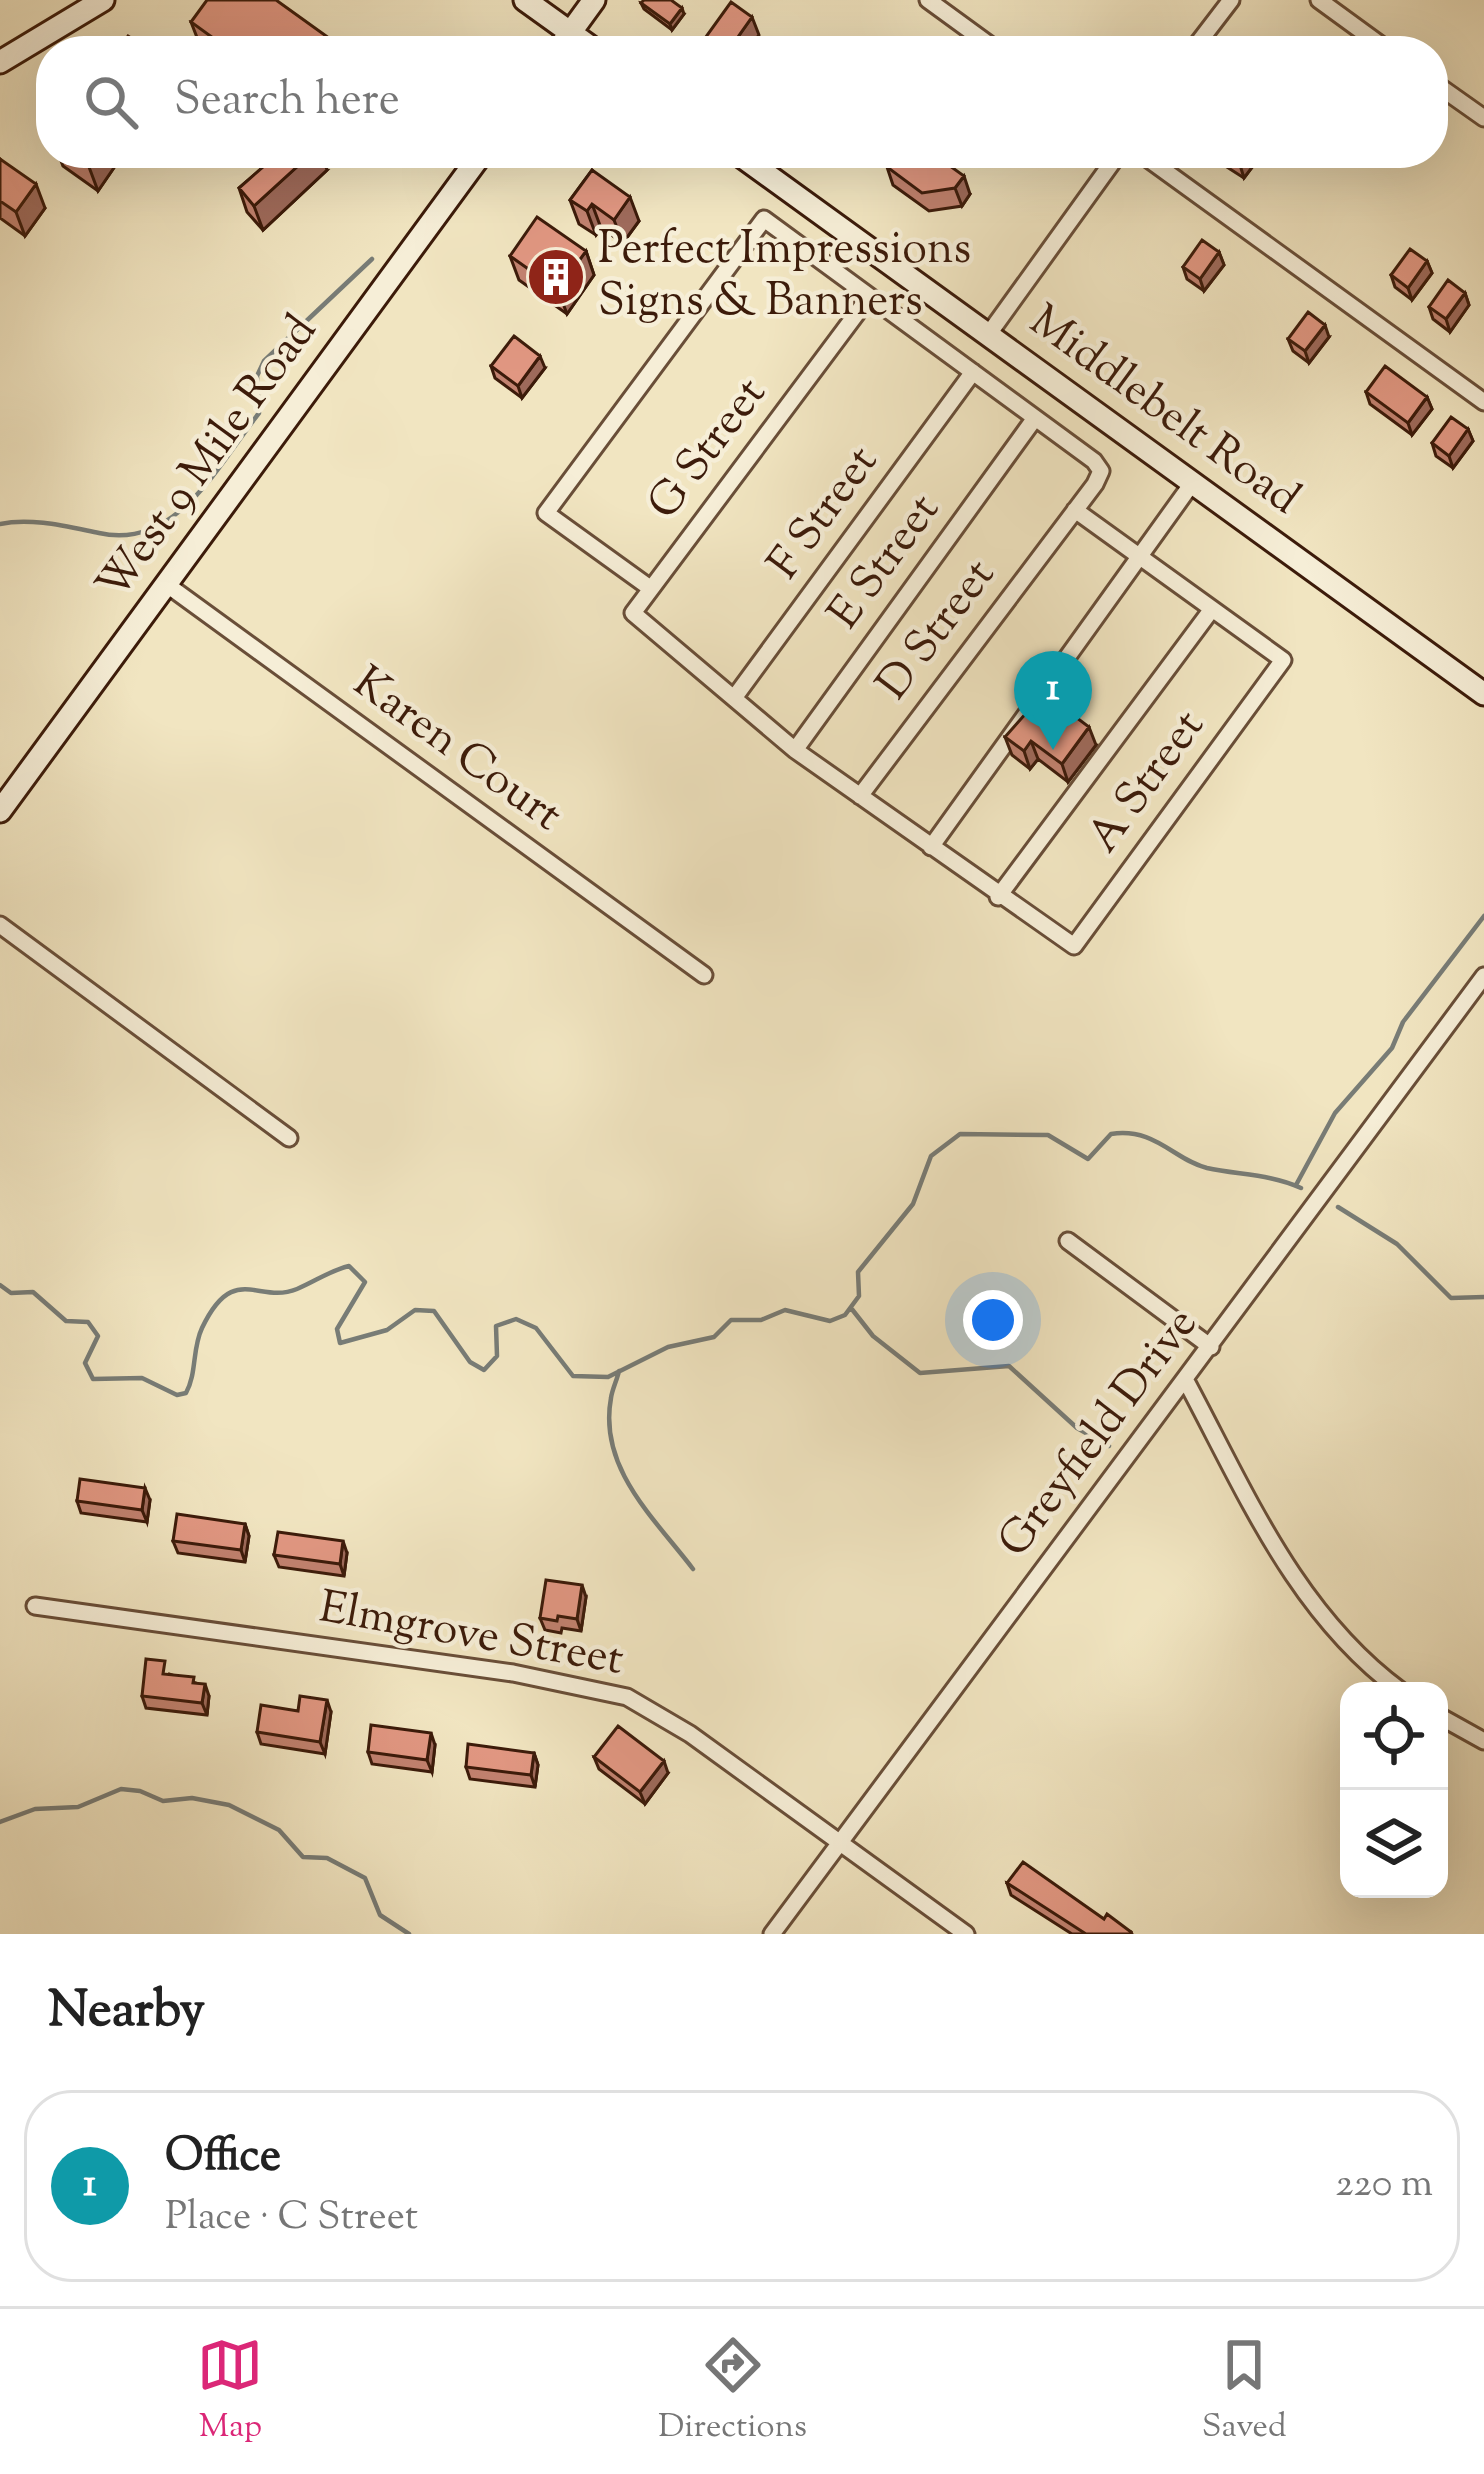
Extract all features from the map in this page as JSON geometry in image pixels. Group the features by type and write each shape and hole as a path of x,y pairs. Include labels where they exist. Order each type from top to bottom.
{"street":[{"path":"43,36 103,0"},
{"path":"526,0 576,36"},
{"path":"568,36 594,0"},
{"path":"928,0 977,36"},
{"path":"1203,36 1231,0"},
{"path":"1319,0 1368,36"},
{"path":"0,62 36,40"},
{"path":"1448,93 1484,118"},
{"name":"West 9 Mile Road","path":"0,811 471,168"},
{"name":"Middlebelt Road","path":"758,168 1484,694"},
{"path":"988,335 1108,168"},
{"path":"1161,168 1484,402"},
{"path":"1035,418 764,219 546,513 650,588 633,613 795,750 998,896 1212,609"},
{"name":"G Street","path":"650,588 869,297"},
{"name":"F Street","path":"734,698 973,372"},
{"name":"D Street","path":"860,796 1101,471 1035,418"},
{"name":"E Street","path":"795,750 1035,418"},
{"path":"931,847 1193,482"},
{"name":"A Street","path":"998,896 1074,946 1283,660 1075,510"},
{"name":"Karen Court","path":"166,584 704,975"},
{"path":"0,925 290,1138"},
{"name":"Greyfield Drive","path":"772,1934 1484,976"},
{"path":"1068,1240 1211,1347"},
{"path":"1186,1381 1289,1574 1337,1634 1391,1682"},
{"name":"Elmgrove Street","path":"35,1606 513,1673 627,1697 690,1734 966,1934"},
{"path":"1448,1721 1484,1741"}],"building":[{"path":"207,0 276,0 326,36 210,36 191,22"},
{"path":"671,0 682,8 670,24 641,3"},
{"path":"731,2 752,17 739,36 706,36"},
{"path":"0,159 36,184 16,212 0,201"},
{"path":"262,168 296,168 254,206 239,188"},
{"path":"888,168 953,168 964,176 955,188 922,193"},
{"path":"592,170 630,197 614,220 592,204 587,211 570,200"},
{"path":"537,217 586,251 558,290 510,256"},
{"path":"1202,240 1219,252 1200,279 1183,267"},
{"path":"1410,249 1427,261 1408,288 1391,275"},
{"path":"1448,280 1465,293 1446,319 1429,307"},
{"path":"1308,312 1325,325 1305,351 1288,339"},
{"path":"514,336 540,356 518,386 491,366"},
{"path":"1385,366 1427,397 1408,423 1366,392"},
{"path":"1451,417 1468,429 1449,456 1432,443"},
{"path":"1044,693 1089,727 1062,764 1031,741 1024,751 1005,737"},
{"path":"80,1479 145,1488 142,1510 77,1501"},
{"path":"177,1514 245,1524 241,1550 173,1541"},
{"path":"278,1532 343,1541 340,1564 274,1555"},
{"path":"546,1580 582,1585 577,1619 540,1618"},
{"path":"146,1659 165,1661 163,1674 194,1677 193,1683 205,1684 202,1703 142,1696"},
{"path":"300,1696 327,1700 320,1742 257,1732 261,1705 298,1711"},
{"path":"371,1725 431,1733 427,1760 368,1752"},
{"path":"618,1726 664,1761 640,1792 594,1757"},
{"path":"468,1744 534,1753 531,1775 466,1767"},
{"path":"1023,1862 1104,1919 1107,1914 1130,1934 1086,1934 1007,1883"}],"waterway":[{"path":"0,524 37,522 126,535 151,529 173,516 211,478 259,413 257,376 264,361 372,259"},
{"path":"1296,1185 1335,1113 1392,1048 1403,1022 1484,916"},
{"path":"0,1285 11,1293 33,1292 66,1321 88,1322 98,1336 85,1363 93,1379 142,1378 177,1395 186,1393 202,1328 225,1296 247,1289 283,1293 349,1266 365,1282 337,1329 340,1343 387,1330 415,1310 434,1311 470,1362 484,1370 497,1356 496,1326 516,1319 536,1328 573,1376 608,1377 668,1347 714,1337 731,1320 761,1320 785,1310 830,1321 845,1315 859,1296 858,1272 913,1204 931,1156 960,1134 1048,1135 1088,1159 1111,1134 1140,1135 1207,1168 1301,1188"},
{"path":"1338,1207 1397,1244 1451,1298 1484,1297"},
{"path":"851,1308 873,1336 920,1373 1009,1366 1077,1428 1109,1446"},
{"path":"619,1371 609,1423 621,1470 693,1569"},
{"path":"0,1822 35,1809 78,1807 121,1789 163,1801 192,1798 229,1805 279,1830 303,1857 327,1858 365,1878 380,1915 409,1934"}],"place":[{"name":"Perfect Impressions Signs & Banners","path":"556,277"},
{"name":"Office","path":"1053,750"}]}
